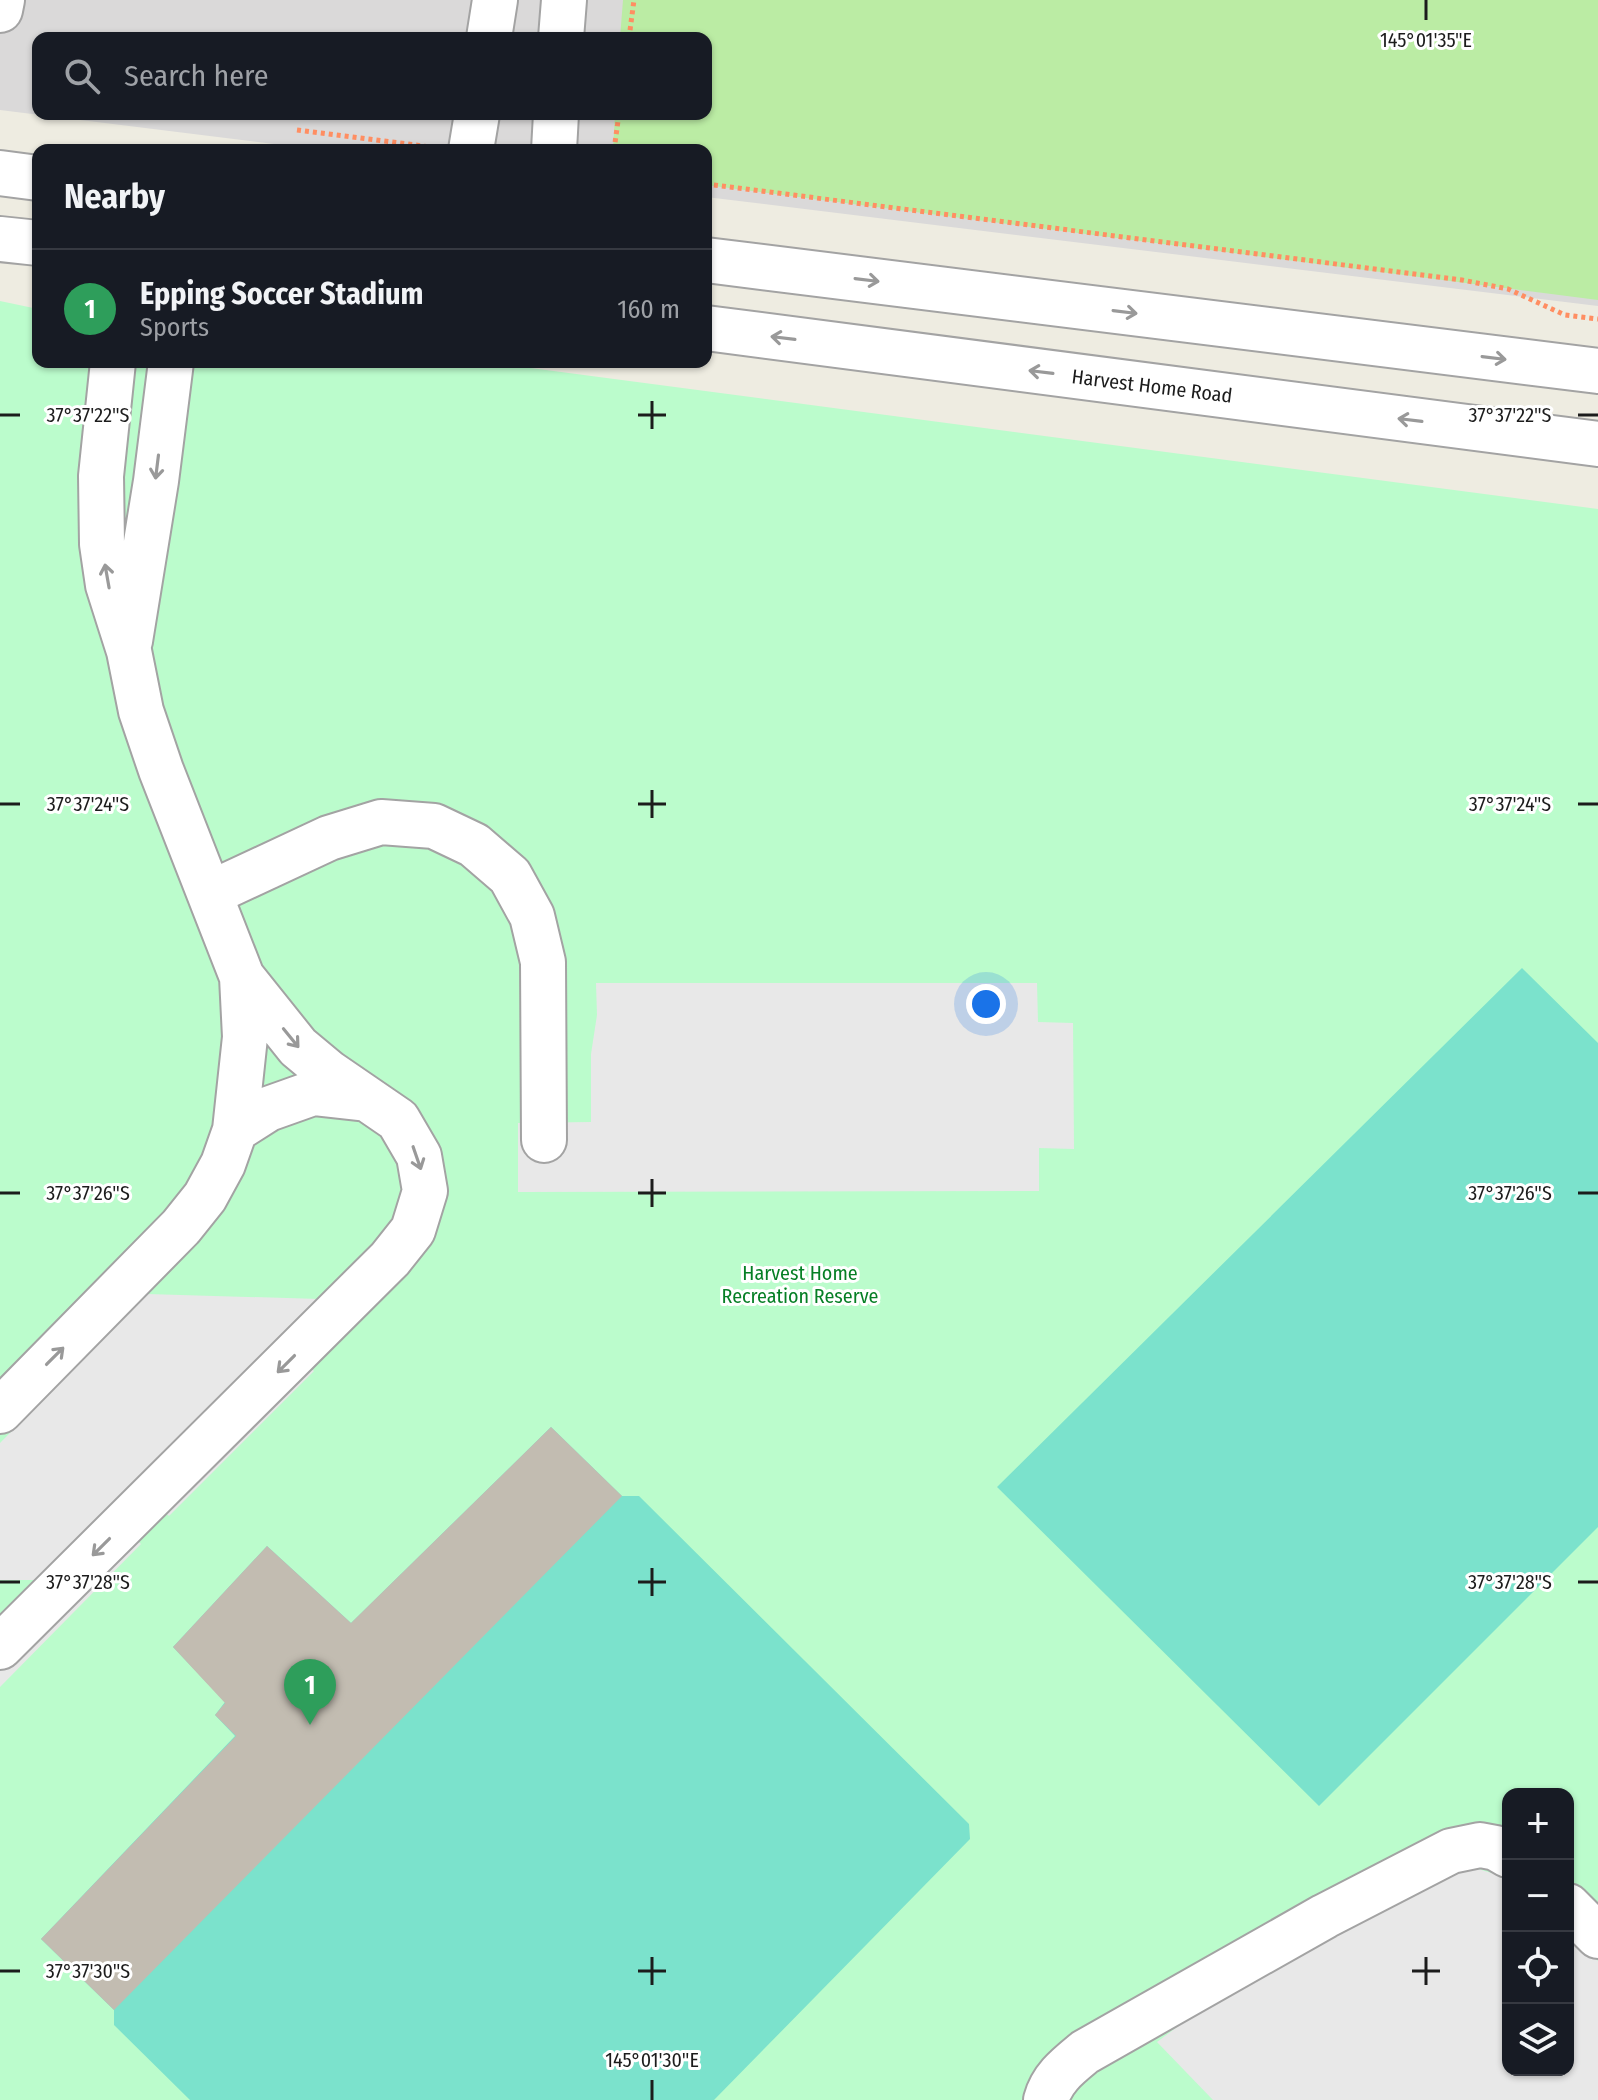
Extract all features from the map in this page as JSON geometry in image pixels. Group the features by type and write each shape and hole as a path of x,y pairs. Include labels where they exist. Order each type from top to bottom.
{"street":[{"path":"0,10 2,0"},
{"path":"490,32 495,0"},
{"path":"561,32 564,0"},
{"path":"460,144 474,120"},
{"path":"554,144 556,120"},
{"path":"0,173 32,177"},
{"path":"0,239 32,242"},
{"path":"712,261 1598,371"},
{"name":"Harvest Home Road","path":"712,329 1598,444"},
{"path":"0,1411 181,1227 205,1197 223,1164 235,1130 245,1037 242,977 161,770 141,711 129,651 108,585 102,544 101,476 112,368"},
{"path":"129,651 170,368"},
{"path":"211,893 329,838 381,822 434,826 474,845 510,876 532,916 543,962 544,1140"},
{"path":"0,1647 390,1259 413,1230 425,1191 419,1156 398,1120 328,1072 298,1047 242,977"},
{"path":"235,1130 268,1109 313,1093 369,1099"},
{"path":"1046,2100 1061,2073 1085,2052 1369,1892 1451,1851 1480,1845 1502,1852"},
{"path":"1574,1912 1598,1936"}],"path":[{"path":"630,32 634,0"},
{"path":"615,144 618,120"},
{"path":"297,130 415,144"},
{"path":"712,185 1462,280 1508,289 1565,315 1598,319"}],"shaded area":[{"path":"0,0 1598,0 1598,306 712,198 712,144 274,144 80,120 712,120 712,32 32,32 32,114 0,110"},
{"path":"1522,968 1598,1043 1598,1527 1319,1806 997,1487"},
{"path":"596,983 1037,983 1038,1022 1073,1023 1074,1149 1039,1148 1039,1191 518,1192 518,1123 591,1122 591,1054 597,1015"},
{"path":"147,1294 320,1299 41,1580 0,1580 0,1443"},
{"path":"304,1362 314,1371 169,1516 159,1507"},
{"path":"551,1427 622,1496 639,1496 969,1824 970,1839 714,2100 190,2100 114,2025 114,2010 41,1939 235,1736 215,1715 225,1702 173,1647 267,1546 351,1623"},
{"path":"132,1535 141,1544 0,1687 0,1667"},
{"path":"1475,1868 1502,1876 1502,2076 1574,2076 1574,1937 1598,1961 1598,2100 1213,2100 1157,2042 1205,2006 1455,1870"}],"green space":[{"path":"623,0 1598,0 1598,300 712,186 712,144 613,144 615,120 712,120 712,32 620,32"},
{"name":"Harvest Home Recreation Reserve","path":"0,301 32,308 32,368 530,368 1598,509 1598,2100 0,2100"}],"building":[{"path":"551,1427 622,1496 114,2010 41,1939 236,1736 215,1715 225,1703 173,1647 267,1546 351,1623"}],"place":[{"name":"Epping Soccer Stadium","path":"310,1725"}]}
